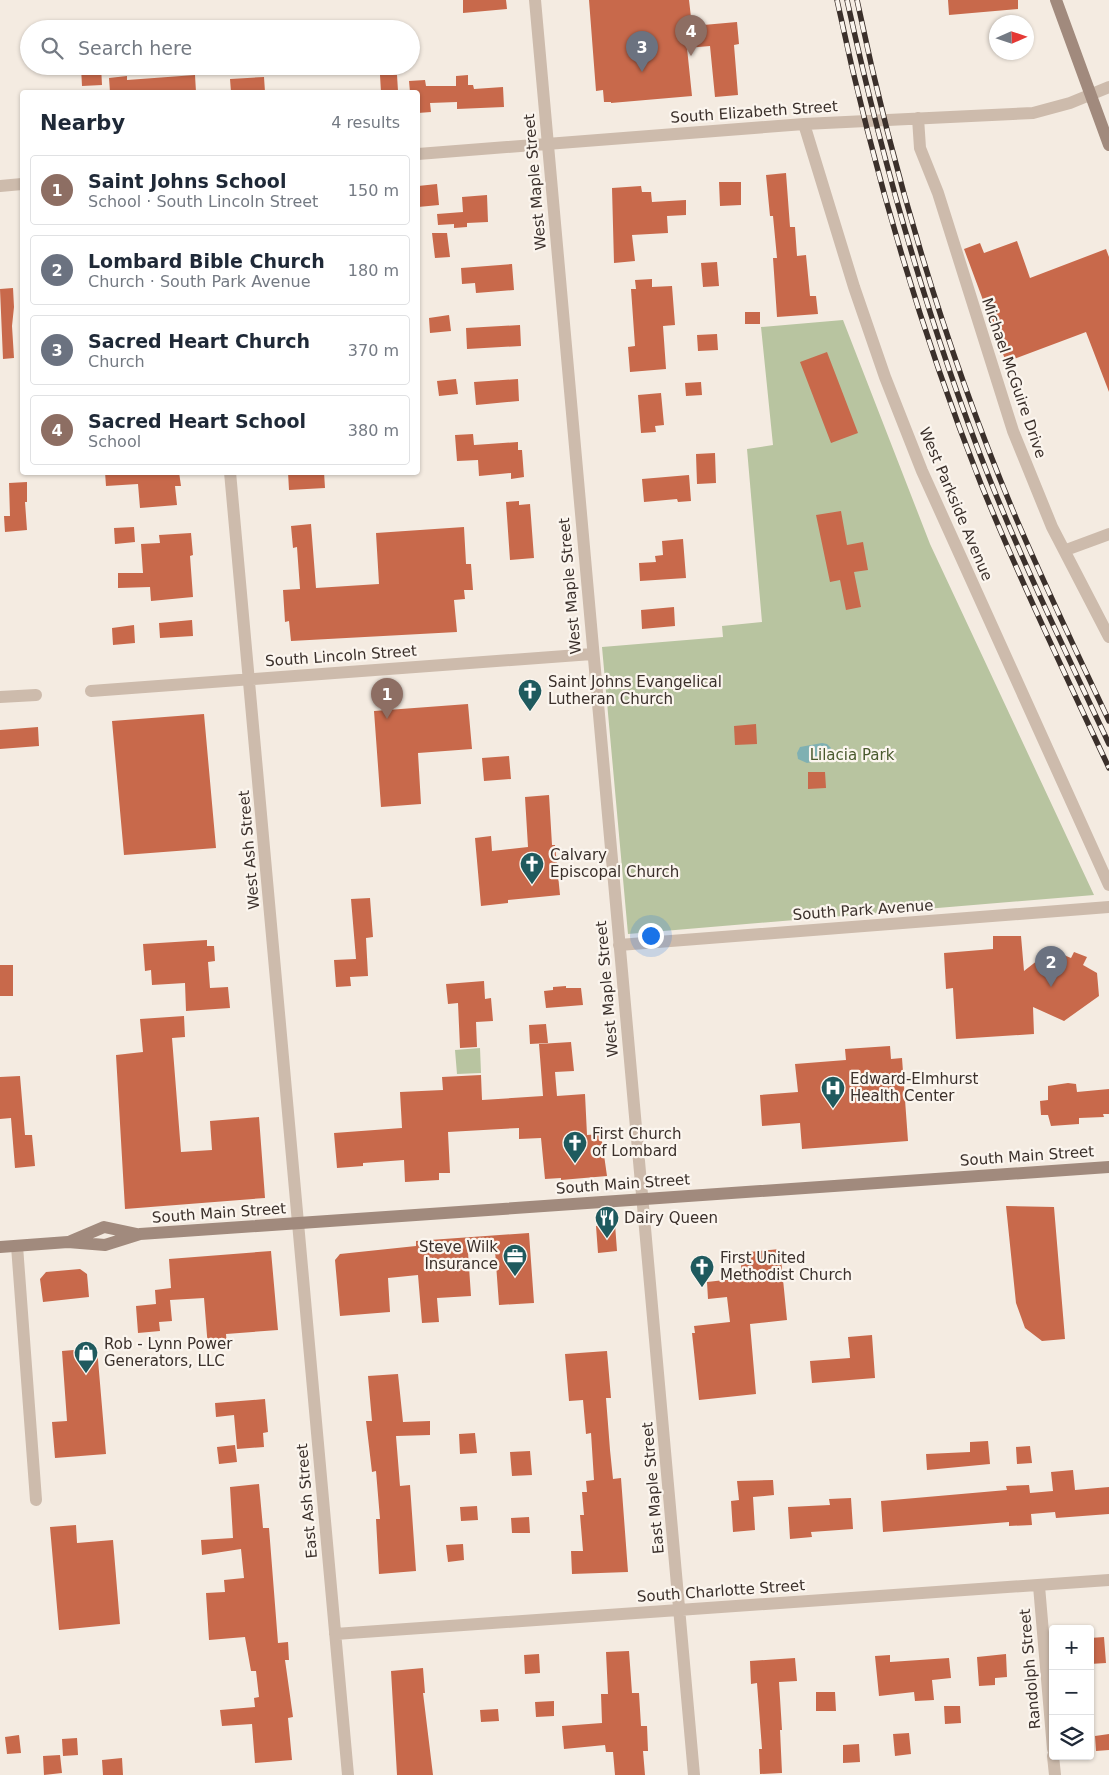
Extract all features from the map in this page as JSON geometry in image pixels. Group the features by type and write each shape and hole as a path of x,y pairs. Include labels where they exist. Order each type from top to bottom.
{"main road":[{"path":"1056,0 1109,145"},
{"name":"South Main Street","path":"0,1247 68,1242 105,1245 140,1234 1109,1167"}],"street":[{"name":"West Maple Street","path":"535,0 641,1198"},
{"name":"South Elizabeth Street","path":"420,154 804,124 1033,113 1109,87"},
{"name":"Michael McGuire Drive","path":"918,118 920,148 938,193 995,380 1042,504 1109,637"},
{"name":"West Parkside Avenue","path":"804,124 857,296 885,377 922,471 1109,885"},
{"path":"0,186 20,184"},
{"name":"West Ash Street","path":"230,475 298,1224"},
{"path":"1066,550 1109,534"},
{"name":"South Lincoln Street","path":"91,690 592,654"},
{"path":"0,697 36,694"},
{"name":"South Park Avenue","path":"619,945 1109,907"},
{"name":"East Maple Street","path":"641,1198 694,1775"},
{"name":"East Ash Street","path":"298,1224 348,1775"},
{"path":"17,1246 36,1500"},
{"name":"South Charlotte Street","path":"335,1634 1109,1580"},
{"name":"Randolph Street","path":"1039,1586 1050,1715"},
{"path":"1053,1760 1055,1775"}],"green space":[{"name":"Lilacia Park","path":"843,320 930,544 1094,895 628,934 602,647 723,637 722,626 762,622 747,449 773,445 761,327"},
{"path":"480,1048 481,1073 457,1074 455,1050"}],"water":[{"path":"822,743 827,744 831,748 830,758 807,763 798,759 797,753 800,747"}],"building":[{"path":"463,0 506,0 507,9 463,13"},
{"path":"589,0 689,0 692,26 737,22 739,44 734,45 738,95 715,97 710,46 687,48 692,96 604,102 603,90 596,91"},
{"path":"948,0 1018,0 1018,9 949,15"},
{"path":"81,75 101,75 102,85 82,86"},
{"path":"195,75 196,90 110,90 109,78 127,76 127,80"},
{"path":"380,75 397,75 398,90 381,90"},
{"path":"468,75 468,85 473,85 474,89 503,87 504,107 457,109 457,102 430,103 431,112 420,113 420,90 410,90 409,81 425,80 426,86 456,86 456,76"},
{"path":"264,77 265,90 231,90 230,79"},
{"path":"786,173 790,227 795,227 797,256 806,255 810,296 816,296 818,314 777,317 773,258 777,258 773,216 770,216 766,175"},
{"path":"719,182 741,182 741,205 720,206"},
{"path":"437,184 439,205 420,207 420,186"},
{"path":"641,186 642,192 651,192 652,202 686,200 686,215 667,216 668,233 632,235 635,261 614,263 612,188"},
{"path":"487,195 488,222 467,223 467,227 454,228 454,224 438,225 437,214 463,212 462,197"},
{"path":"432,233 447,233 450,257 435,258"},
{"path":"1017,241 1030,278 1106,249 1109,257 1109,392 1086,332 1006,362 964,249 980,243 984,253"},
{"path":"717,262 719,286 703,287 701,263"},
{"path":"512,264 514,290 476,293 475,283 462,284 461,268"},
{"path":"652,279 652,287 672,286 675,325 663,326 666,369 630,372 628,347 635,346 631,289 636,289 635,280"},
{"path":"13,288 12,326 14,358 3,359 0,289"},
{"path":"745,312 760,312 760,324 745,324"},
{"path":"449,315 451,331 430,333 429,318"},
{"path":"520,325 521,346 467,349 466,328"},
{"path":"717,334 718,350 698,351 697,335"},
{"path":"827,352 858,433 831,443 800,362"},
{"path":"456,379 458,394 439,396 437,381"},
{"path":"518,379 519,401 476,405 474,382"},
{"path":"701,382 702,395 686,396 685,383"},
{"path":"661,393 664,425 655,426 656,432 641,433 638,395"},
{"path":"473,434 474,445 518,442 518,450 522,450 524,477 511,479 511,473 479,476 478,460 457,461 455,435"},
{"path":"715,453 716,483 697,484 696,454"},
{"path":"105,475 179,475 181,486 175,486 177,505 140,508 138,484 106,486"},
{"path":"288,475 324,475 325,488 289,490"},
{"path":"689,475 691,501 678,502 677,499 644,502 642,479"},
{"path":"27,482 27,502 25,502 27,530 5,532 4,516 10,516 9,483"},
{"path":"519,501 519,505 530,504 534,558 510,560 506,502"},
{"path":"841,511 847,545 863,542 868,570 854,572 861,607 846,610 840,580 830,582 816,515"},
{"path":"311,524 316,588 379,584 376,533 464,527 466,564 471,564 473,590 464,590 465,599 454,600 457,632 291,641 289,621 285,622 283,590 300,589 297,547 293,548 291,526"},
{"path":"134,527 135,542 115,544 114,528"},
{"path":"191,533 193,555 190,556 193,597 151,601 150,587 118,588 118,573 143,573 141,544 160,543 159,535"},
{"path":"683,539 686,578 640,581 639,563 656,562 655,556 663,555 662,541"},
{"path":"674,607 675,626 642,629 641,610"},
{"path":"192,620 193,636 160,638 159,623"},
{"path":"134,625 135,643 113,645 112,628"},
{"path":"468,704 472,749 418,753 421,804 381,807 374,711"},
{"path":"204,714 216,848 124,855 112,721"},
{"path":"756,724 757,744 735,745 734,726"},
{"path":"38,727 39,746 0,749 0,730"},
{"path":"509,756 511,779 484,781 482,758"},
{"path":"808,772 825,772 826,788 808,789"},
{"path":"549,795 552,845 555,845 560,895 508,900 508,903 481,906 475,838 491,836 492,851 528,847 525,797"},
{"path":"370,898 373,937 366,938 368,976 350,977 351,986 336,987 334,960 356,959 351,899"},
{"path":"993,936 1021,936 1024,971 1047,953 1059,953 1071,958 1074,952 1087,957 1083,965 1097,973 1099,996 1064,1021 1033,1007 1034,1034 956,1039 953,988 946,989 944,953 993,949"},
{"path":"207,940 207,946 214,946 215,961 208,962 210,988 228,987 230,1008 186,1011 185,983 152,985 151,970 145,971 143,944"},
{"path":"0,965 13,965 13,996 0,996"},
{"path":"484,981 485,999 491,998 493,1021 476,1022 477,1047 460,1048 458,1003 448,1004 446,984"},
{"path":"566,986 566,988 581,988 583,1005 546,1008 544,991 553,990 553,987"},
{"path":"184,1016 185,1037 172,1038 181,1152 212,1150 210,1121 259,1117 265,1198 125,1209 116,1055 143,1052 140,1019"},
{"path":"546,1024 548,1043 530,1044 529,1025"},
{"path":"571,1042 574,1071 555,1072 557,1096 585,1094 587,1135 601,1134 607,1176 561,1180 561,1178 545,1179 541,1138 519,1139 519,1128 448,1132 450,1173 439,1173 439,1180 405,1182 404,1160 363,1163 363,1166 337,1168 334,1133 402,1128 400,1092 443,1090 442,1077 481,1075 482,1100 543,1096 539,1044"},
{"name":"Edward-Elmhurst Health Center","path":"890,1046 891,1059 902,1058 908,1141 802,1149 800,1123 762,1126 760,1095 798,1092 795,1064 846,1060 845,1049"},
{"path":"20,1076 25,1135 32,1135 35,1166 15,1168 11,1118 0,1119 0,1077"},
{"path":"1068,1083 1076,1084 1077,1092 1109,1089 1109,1114 1103,1114 1104,1117 1079,1118 1079,1124 1051,1126 1048,1115 1041,1115 1040,1101 1048,1100 1048,1086"},
{"path":"1006,1206 1054,1207 1065,1339 1042,1341 1025,1328 1016,1303"},
{"name":"Dairy Queen","path":"615,1224 617,1251 598,1253 596,1226"},
{"path":"529,1233 534,1303 499,1305 495,1250 468,1252 471,1296 437,1298 439,1322 422,1323 418,1275 388,1278 390,1312 340,1316 335,1260 340,1254 416,1246 416,1241"},
{"path":"780,1249 787,1320 750,1324 756,1394 699,1400 692,1333 695,1333 694,1326 730,1322 727,1297 708,1299 707,1282 742,1278 740,1253"},
{"path":"271,1251 278,1330 226,1334 227,1346 208,1348 204,1298 170,1300 172,1321 159,1322 160,1331 138,1333 136,1306 156,1304 155,1290 171,1288 169,1259"},
{"path":"80,1269 87,1274 89,1297 43,1302 40,1279 46,1272"},
{"path":"872,1335 875,1378 812,1383 810,1361 850,1358 848,1337"},
{"path":"97,1348 106,1454 55,1458 52,1422 67,1421 62,1351"},
{"path":"607,1351 611,1398 606,1398 610,1450 613,1479 621,1478 628,1572 572,1574 571,1551 583,1551 580,1515 584,1515 582,1492 587,1492 586,1481 594,1480 591,1433 586,1434 583,1400 569,1401 565,1354"},
{"path":"398,1374 403,1422 430,1421 430,1435 396,1436 400,1486 410,1485 416,1571 379,1574 376,1519 380,1519 376,1471 372,1472 366,1421 372,1421 368,1376"},
{"path":"265,1399 268,1432 263,1433 264,1447 237,1449 234,1415 216,1417 215,1403"},
{"path":"475,1433 477,1453 460,1454 459,1434"},
{"path":"988,1441 990,1464 927,1470 926,1454 970,1452 970,1442"},
{"path":"235,1445 237,1462 219,1464 217,1447"},
{"path":"1030,1446 1032,1463 1017,1464 1016,1447"},
{"path":"530,1451 532,1475 512,1476 510,1452"},
{"path":"1073,1470 1075,1490 1109,1487 1109,1514 1056,1518 1055,1512 1031,1514 1032,1525 1009,1526 1009,1522 883,1532 881,1501 1007,1490 1006,1486 1029,1485 1030,1493 1053,1491 1051,1472"},
{"path":"773,1480 774,1495 753,1497 755,1530 733,1532 731,1501 739,1500 737,1481"},
{"path":"259,1484 263,1528 269,1528 278,1643 288,1642 289,1660 285,1660 293,1717 288,1718 292,1760 255,1763 252,1724 222,1726 220,1710 255,1707 254,1698 259,1697 256,1671 251,1671 245,1637 209,1640 206,1593 225,1592 224,1580 244,1578 241,1549 202,1555 201,1540 233,1538 230,1487"},
{"path":"851,1498 853,1529 811,1532 812,1537 790,1539 788,1507 830,1505 829,1499"},
{"path":"477,1506 478,1520 461,1521 460,1507"},
{"path":"529,1517 530,1533 512,1533 511,1518"},
{"path":"76,1525 77,1543 113,1540 120,1624 59,1630 50,1527"},
{"path":"463,1544 464,1560 448,1562 446,1545"},
{"path":"1104,1637 1106,1663 1094,1664 1094,1638"},
{"path":"629,1651 632,1693 639,1693 641,1726 647,1726 648,1751 643,1751 645,1775 615,1775 613,1752 606,1752 605,1745 564,1749 562,1726 602,1723 601,1694 608,1694 606,1652"},
{"path":"539,1654 540,1673 525,1674 524,1655"},
{"path":"1006,1654 1007,1677 995,1678 995,1685 979,1686 977,1657"},
{"path":"890,1655 890,1662 949,1658 951,1678 932,1680 934,1700 915,1701 914,1692 879,1696 875,1656"},
{"path":"795,1658 797,1681 779,1682 782,1773 760,1774 759,1749 762,1749 757,1683 751,1684 750,1661"},
{"path":"423,1668 425,1693 423,1693 433,1775 397,1775 391,1671"},
{"path":"816,1692 835,1692 836,1711 816,1711"},
{"path":"554,1701 554,1716 536,1717 535,1702"},
{"path":"944,1706 960,1706 961,1723 945,1724"},
{"path":"498,1709 499,1721 481,1722 480,1710"},
{"path":"909,1733 911,1754 895,1756 893,1734"},
{"path":"1109,1734 1109,1750 1096,1751 1095,1736"},
{"path":"19,1735 21,1753 7,1754 5,1737"},
{"path":"77,1738 78,1755 63,1756 62,1739"},
{"path":"859,1744 860,1762 843,1763 843,1745"},
{"path":"60,1755 62,1773 44,1775 43,1756"},
{"path":"122,1758 123,1775 103,1775 102,1760"}],"railway":[{"path":"837,0 866,123 899,245 917,305 958,425 1011,556 1109,768"},
{"path":"847,0 892,183 927,303 947,362 1004,514 1109,744"},
{"path":"857,0 905,198 924,263 967,392 1016,518 1109,721"}],"place":[{"name":"Sacred Heart School","path":"691,56"},
{"name":"Sacred Heart Church","path":"642,72"},
{"name":"Saint Johns Evangelical Lutheran Church","path":"530,712"},
{"name":"Saint Johns School","path":"387,719"},
{"name":"Calvary Episcopal Church","path":"532,885"},
{"name":"Lombard Bible Church","path":"1051,987"},
{"name":"Edward-Elmhurst Health Center","path":"833,1109"},
{"name":"First Church of Lombard","path":"575,1164"},
{"name":"Dairy Queen","path":"607,1239"},
{"name":"Steve Wilk Insurance","path":"515,1277"},
{"name":"First United Methodist Church","path":"702,1288"},
{"name":"Rob - Lynn Power Generators, LLC","path":"86,1374"}]}
